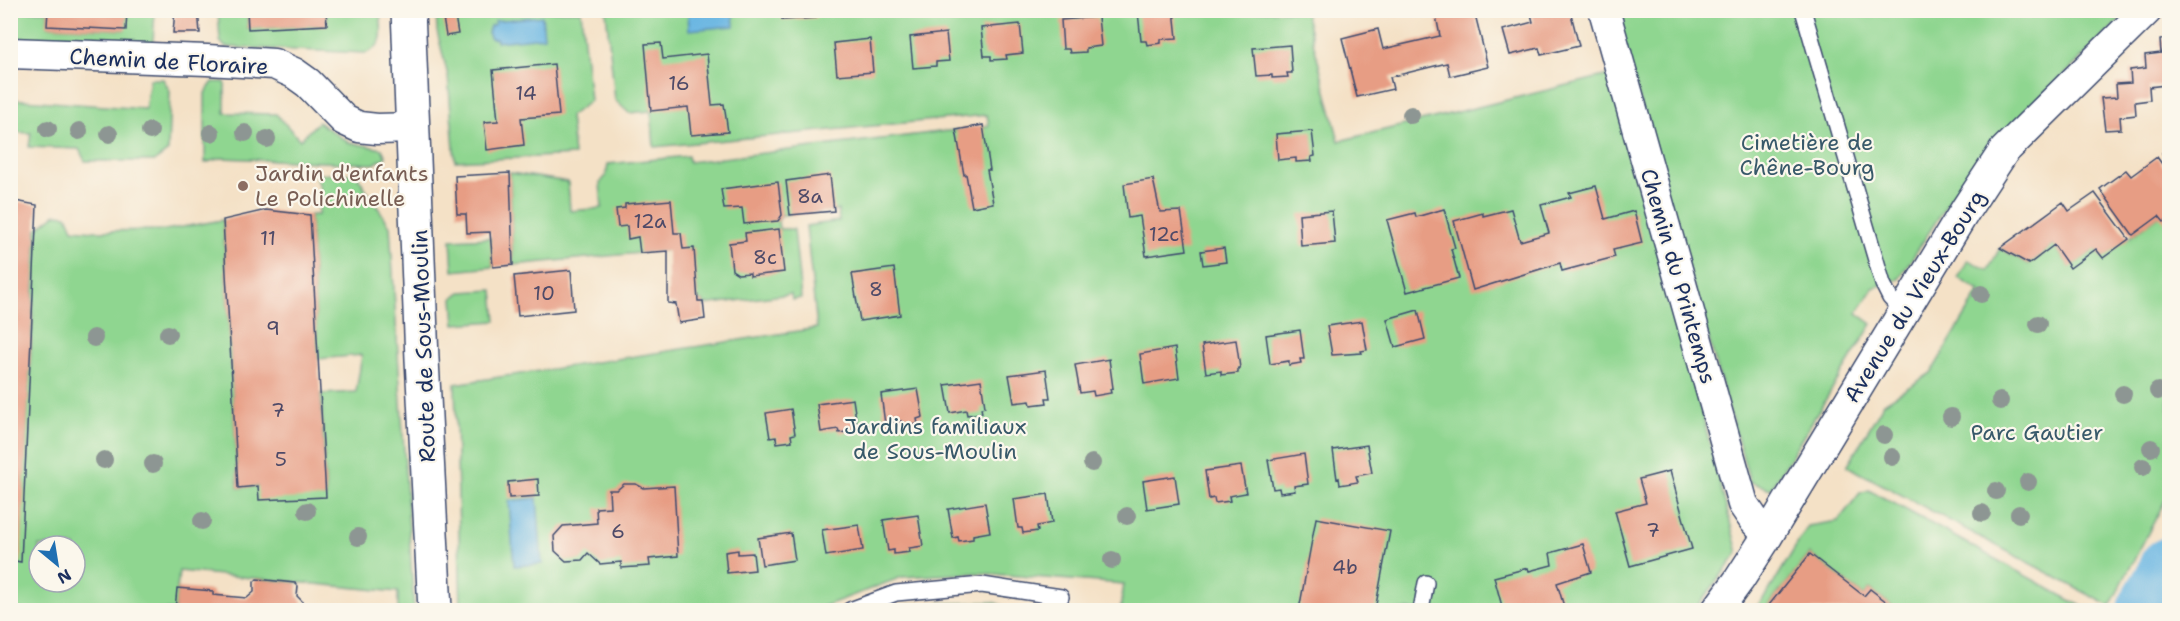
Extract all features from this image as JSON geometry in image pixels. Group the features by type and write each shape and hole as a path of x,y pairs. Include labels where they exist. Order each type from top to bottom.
{"street":[{"name":"Route de Sous-Moulin","path":"408,10 422,369 435,610"},
{"name":"Chemin du Printemps","path":"1604,10 1743,504 1768,535"},
{"name":"Avenue du Vieux-Bourg","path":"1717,610 1768,535 2004,151 2147,10"},
{"name":"Chemin de Floraire","path":"10,53 274,64 294,73 308,84 344,120 376,129 413,128"}],"lane":[{"path":"1803,10 1883,284 1890,298 1903,312"},
{"path":"1421,610 1426,583"},
{"path":"850,610 896,593 982,585 1061,597"}],"green space":[{"path":"10,11 48,11 48,26 125,30 127,11 155,11 153,42 146,46 11,38"},
{"path":"218,11 247,11 248,29 327,25 326,11 380,11 382,31 377,46 366,53 225,47 220,41"},
{"path":"436,11 581,11 590,101 570,116 574,155 455,161 448,76 437,31"},
{"name":"Jardins familiaux de Sous-Moulin","path":"606,11 1305,11 1339,141 1609,75 1666,274 1738,553 1695,610 1120,610 1124,584 978,573 902,577 814,610 461,610 455,384 817,328 806,226 839,221 838,210 782,215 778,221 779,229 794,229 801,298 792,300 791,294 704,305 703,301 698,301 693,248 513,265 510,173 568,182 570,211 602,208 600,183 606,176 608,164 688,156 689,162 989,126 987,115 654,147 651,111 629,113 615,100"},
{"name":"Cimetière de Chêne-Bourg","path":"1614,11 2126,11 2125,15 1971,167 1899,279 1873,288 1857,313 1872,324 1771,489 1750,482"},
{"path":"150,79 163,79 170,91 168,151 155,161 85,161 79,149 29,147 31,133 11,132 11,99 145,109"},
{"path":"213,82 225,82 225,113 276,114 300,140 318,122 348,142 382,149 386,157 374,164 221,158 205,163 205,93"},
{"path":"315,174 356,174 390,226 414,610 398,610 398,592 179,571 175,610 11,610 11,560 20,562 37,229 56,214 67,215 73,229 94,231 165,230 223,220 238,488 258,486 326,497 321,394 356,392 362,355 318,359 310,215 318,215 320,187"},
{"name":"Parc Gautier","path":"2159,216 2169,218 2169,493 2110,606 1847,466 1884,403 1931,373 1980,291 1958,278 1968,260 1988,270 2000,248 2029,264 2054,245 2070,267 2096,249 2103,257"},
{"path":"491,238 493,267 453,271 451,240"},
{"path":"493,290 496,321 455,324 453,298 461,292"},
{"path":"1869,490 2088,610 1897,610 1870,589 1864,596 1810,554 1765,610 1754,610 1769,591 1808,526 1838,521 1860,493"},
{"path":"993,602 1014,610 894,610 911,604"}],"water":[{"path":"688,11 733,11 734,26 689,30"},
{"path":"542,16 544,37 497,42 497,39 491,38 488,33 495,21"},
{"path":"537,498 542,564 514,566 509,501"}],"building":[{"path":"48,10 127,10 126,30 47,26"},
{"path":"175,10 198,10 200,33 173,33"},
{"path":"247,10 326,10 327,25 248,29"},
{"path":"782,10 816,10 816,18 782,20"},
{"path":"1174,10 1177,38 1161,39 1161,43 1147,45 1146,41 1141,41 1138,12"},
{"path":"1457,10 1474,10 1488,67 1450,76 1447,63 1390,77 1393,89 1357,97 1342,38 1378,29 1383,49 1440,36 1436,16"},
{"path":"1530,10 1570,10 1579,46 1541,55 1539,48 1510,55 1503,30 1533,22"},
{"path":"455,16 458,34 446,36 443,18"},
{"path":"1098,17 1101,46 1086,48 1086,52 1070,53 1069,49 1063,49 1061,20"},
{"path":"1020,24 1023,53 1006,55 1007,59 991,60 991,56 984,56 981,28"},
{"path":"946,33 949,61 936,62 936,66 913,68 910,37"},
{"path":"2170,38 2170,71 2163,72 2165,85 2149,87 2150,100 2135,102 2136,115 2120,117 2121,129 2105,130 2101,98 2117,97 2116,84 2131,83 2130,70 2146,68 2145,55 2161,53 2160,40"},
{"path":"870,39 873,72 837,75 834,43"},
{"path":"661,43 663,59 707,54 712,105 724,104 728,132 691,135 688,107 651,111 645,44"},
{"path":"1290,45 1292,73 1287,73 1288,77 1256,76 1253,48"},
{"path":"554,64 559,115 521,118 524,145 487,150 484,122 498,121 493,70"},
{"path":"983,125 993,203 972,207 956,130"},
{"path":"1312,131 1315,156 1311,157 1312,161 1296,162 1296,158 1278,160 1276,134"},
{"path":"2170,148 2170,164 2162,153"},
{"path":"2157,157 2170,175 2170,218 2164,222 2159,216 2133,235 2100,189 2126,170 2131,176"},
{"path":"510,173 513,265 493,267 490,232 467,233 466,214 457,214 455,176"},
{"path":"830,175 834,211 790,215 786,181"},
{"path":"1153,179 1160,212 1181,211 1187,250 1146,256 1140,216 1128,218 1124,184"},
{"path":"778,182 782,215 778,221 744,224 742,208 724,209 721,189"},
{"path":"1596,186 1605,219 1634,211 1642,243 1613,250 1615,257 1562,271 1560,263 1473,290 1454,221 1483,213 1483,216 1511,209 1520,241 1549,233 1541,205 1571,197 1569,193"},
{"path":"2095,193 2129,239 2103,258 2096,249 2070,268 2054,245 2029,264 2000,248 2063,202 2069,211"},
{"path":"10,200 37,205 21,562 10,560"},
{"path":"671,200 674,233 681,233 683,249 694,248 698,301 703,301 705,319 679,323 676,304 668,303 668,251 640,253 638,237 628,239 627,226 618,227 616,209 625,208 625,204"},
{"path":"1444,209 1455,248 1451,249 1459,278 1407,292 1387,220 1415,213 1416,217"},
{"path":"266,210 310,215 326,497 259,500 258,486 238,488 223,220"},
{"path":"1332,211 1335,243 1301,246 1299,214"},
{"path":"779,229 784,272 750,276 750,273 738,274 732,270 729,243 746,241 745,233"},
{"path":"1224,248 1226,262 1203,265 1201,251"},
{"path":"894,268 900,315 860,321 852,274"},
{"path":"571,270 574,310 518,316 514,276"},
{"path":"1418,310 1425,339 1395,347 1387,319"},
{"path":"1362,321 1367,350 1361,351 1362,353 1332,355 1327,326"},
{"path":"1300,330 1304,359 1300,359 1301,363 1289,365 1289,361 1270,364 1266,335"},
{"path":"1236,340 1240,368 1238,368 1238,373 1221,375 1221,371 1206,373 1202,345"},
{"path":"1175,348 1179,378 1144,384 1140,354"},
{"path":"1109,359 1113,388 1110,389 1111,393 1094,396 1093,391 1080,393 1075,365"},
{"path":"1046,370 1050,398 1046,398 1047,403 1031,405 1030,401 1014,403 1009,375"},
{"path":"981,380 985,407 981,408 982,413 967,415 966,410 950,413 945,385"},
{"path":"918,389 923,417 917,419 918,424 901,426 901,421 885,424 881,394"},
{"path":"853,399 857,426 854,427 854,431 839,433 838,429 821,432 817,404"},
{"path":"791,409 795,434 791,435 792,441 777,443 776,437 770,438 766,413"},
{"path":"1367,445 1372,473 1356,476 1358,482 1340,485 1333,450"},
{"path":"1304,454 1308,484 1294,486 1295,491 1280,493 1279,488 1273,489 1268,460"},
{"path":"1241,466 1246,493 1229,496 1230,501 1215,503 1214,498 1209,499 1205,471"},
{"path":"1670,471 1692,549 1630,566 1615,511 1646,503 1639,479"},
{"path":"1175,476 1179,504 1147,509 1143,481"},
{"path":"538,479 539,496 509,498 508,482"},
{"path":"624,484 636,484 643,488 674,486 678,556 649,559 650,566 621,568 621,562 600,564 588,553 582,560 566,561 555,551 554,536 563,526 597,523 596,508 610,507 609,490 617,490"},
{"path":"1048,494 1052,523 1037,526 1038,531 1023,533 1022,528 1018,528 1014,499"},
{"path":"985,503 990,532 973,535 973,539 959,541 958,537 953,538 948,509"},
{"path":"918,515 923,546 909,548 910,552 894,554 894,550 888,551 883,520"},
{"path":"1316,518 1390,531 1375,610 1299,610"},
{"path":"859,525 863,550 826,556 822,530"},
{"path":"791,533 795,560 762,565 758,538"},
{"path":"1583,544 1591,572 1557,583 1565,610 1503,610 1494,577 1528,568 1529,571 1552,565 1550,553"},
{"path":"738,550 738,554 753,553 755,570 727,573 725,552"},
{"path":"1810,554 1864,596 1870,589 1897,610 1765,610"},
{"path":"257,579 295,583 298,586 297,596 302,601 301,610 175,610 177,588 213,591 213,595 247,598 254,592 254,582"}],"waterway":[{"path":"2149,610 2166,581 2170,569"}],"place":[{"name":"Jardin d'enfants Le Polichinelle","path":"243,186"}]}
